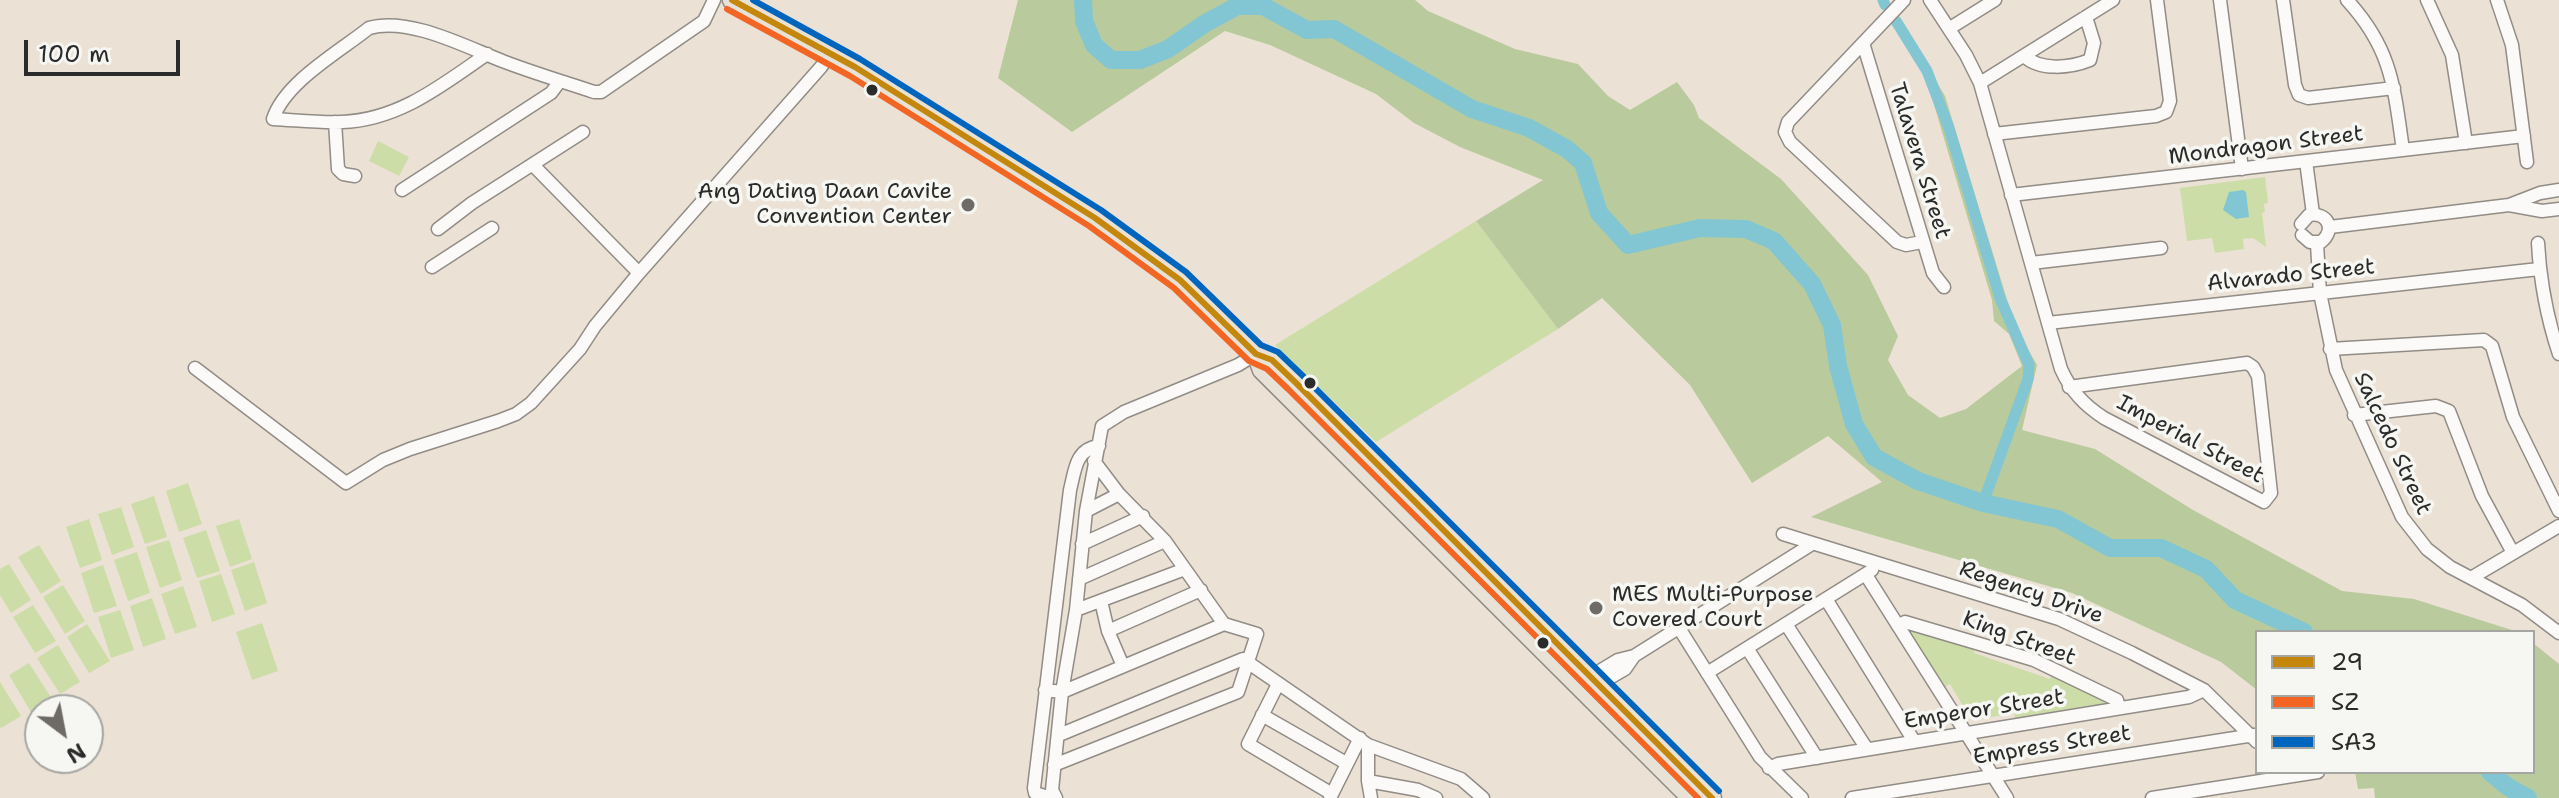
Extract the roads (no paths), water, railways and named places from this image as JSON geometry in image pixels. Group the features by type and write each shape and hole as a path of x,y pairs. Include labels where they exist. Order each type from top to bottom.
{"main road":[{"path":"732,0 831,52 1127,239 1207,303 1256,354 1262,370 1712,798"},
{"path":"1591,684 1691,798"}],"street":[{"path":"487,54 436,89 395,112 365,120 335,122 273,119 277,105 290,90 369,28 380,25 407,28 467,45 560,81 601,92 704,21 714,0"},
{"path":"1904,0 1788,122 1785,132 1790,142 1897,242 1906,245 1922,242"},
{"name":"Imperial Street","path":"1930,0 1950,28 1980,83 2061,369 2069,387 2089,409 2104,418 2264,502 2271,493 2258,376 2247,363 2069,387"},
{"path":"1950,28 1995,0"},
{"path":"1980,83 2113,0"},
{"path":"1994,134 2156,116 2166,112 2170,101 2157,0"},
{"path":"2220,0 2242,169"},
{"path":"2283,0 2299,95 2308,98 2394,88"},
{"path":"2347,0 2375,36 2389,66 2403,150"},
{"path":"2427,0 2452,55 2466,143"},
{"path":"2497,0 2512,45 2527,162"},
{"path":"2024,56 2035,63 2050,66 2090,60 2094,43 2086,17"},
{"name":"Talavera Street","path":"1863,43 1922,242 1933,273 1944,287"},
{"path":"195,368 346,483 383,460 498,421 523,408 580,349 639,273 831,52"},
{"path":"402,190 551,93 560,81"},
{"path":"335,122 338,169 343,174 355,176"},
{"path":"438,229 472,203 583,132"},
{"name":"Mondragon Street","path":"2011,195 2524,136"},
{"path":"2306,161 2313,214"},
{"path":"533,165 639,273"},
{"path":"2330,227 2509,205 2540,193 2559,190"},
{"path":"2509,205 2542,211 2559,209"},
{"path":"2313,214 2322,216 2330,227 2328,236 2317,244 2306,241 2301,230 2306,217 2313,214"},
{"path":"432,267 492,228"},
{"path":"2538,243 2539,269 2559,354"},
{"name":"Salcedo Street","path":"2317,244 2320,293 2336,370 2402,517 2414,536 2450,567 2522,605 2559,633"},
{"path":"2031,263 2161,248"},
{"name":"Alvarado Street","path":"2048,323 2539,269"},
{"path":"2330,349 2484,340 2492,346 2513,417 2559,511"},
{"path":"1099,446 1090,447 1081,455 1070,490 1034,788 1035,793 1053,798 1062,692 1076,610 1086,511 1094,461 1099,446 1102,426 1112,418 1243,363 1256,354"},
{"path":"2354,415 2436,406 2449,411 2482,496 2513,553"},
{"path":"1054,765 1238,692 1257,634 1224,624 1165,541 1119,494 1094,461"},
{"path":"1086,511 1119,494"},
{"path":"1082,544 1143,516"},
{"path":"2471,578 2559,526"},
{"name":"Regency Drive","path":"1783,534 2059,619 2204,690 2255,737"},
{"path":"1079,579 1165,541"},
{"path":"1591,684 1625,669 1634,656 1812,544"},
{"path":"1707,673 1882,564"},
{"path":"1076,610 1185,569"},
{"path":"1866,575 2007,798"},
{"path":"1108,631 1201,590"},
{"path":"1826,599 1914,741"},
{"path":"1101,601 1108,631 1123,666"},
{"name":"King Street","path":"1898,626 1905,622 2034,660 2117,700 2119,708"},
{"path":"1045,690 1062,692 1224,624"},
{"path":"1786,624 1867,749"},
{"path":"1679,628 1769,768 1802,798"},
{"path":"1747,648 1817,758"},
{"path":"1059,735 1243,659 1364,741 1461,779 1483,798"},
{"path":"1278,684 1248,744 1331,796 1346,763 1364,741"},
{"name":"Emperor Street","path":"1769,768 1965,732 2189,697 2204,690"},
{"path":"1262,715 1346,763"},
{"name":"Empress Street","path":"1852,798 2255,737"},
{"path":"1364,741 1371,798"},
{"path":"2152,798 2290,774"},
{"path":"1368,781 1418,790 1436,798"}],"water":[{"path":"2229,192 2246,192 2249,217 2236,219 2223,210"}],"waterway":[{"path":"1083,0 1084,21 1094,45 1111,60 1140,60 1168,49 1237,6 1263,6 1307,30 1334,29 1472,109 1529,128 1567,149 1583,163 1599,213 1628,245 1700,228 1746,229 1774,241 1812,284 1832,325 1838,366 1854,424 1874,457 1918,481 1983,503 2058,519 2110,548 2161,548 2206,569 2235,600 2300,630"},
{"path":"1883,0 1885,5"},
{"path":"1896,21 1927,71 1949,128 2000,298 2029,365 2028,379 1983,503"},
{"path":"2492,774 2528,798"}],"place":[{"name":"Ang Dating Daan Cavite Convention Center","path":"968,205"},
{"name":"MES Multi-Purpose Covered Court","path":"1596,608"}]}
